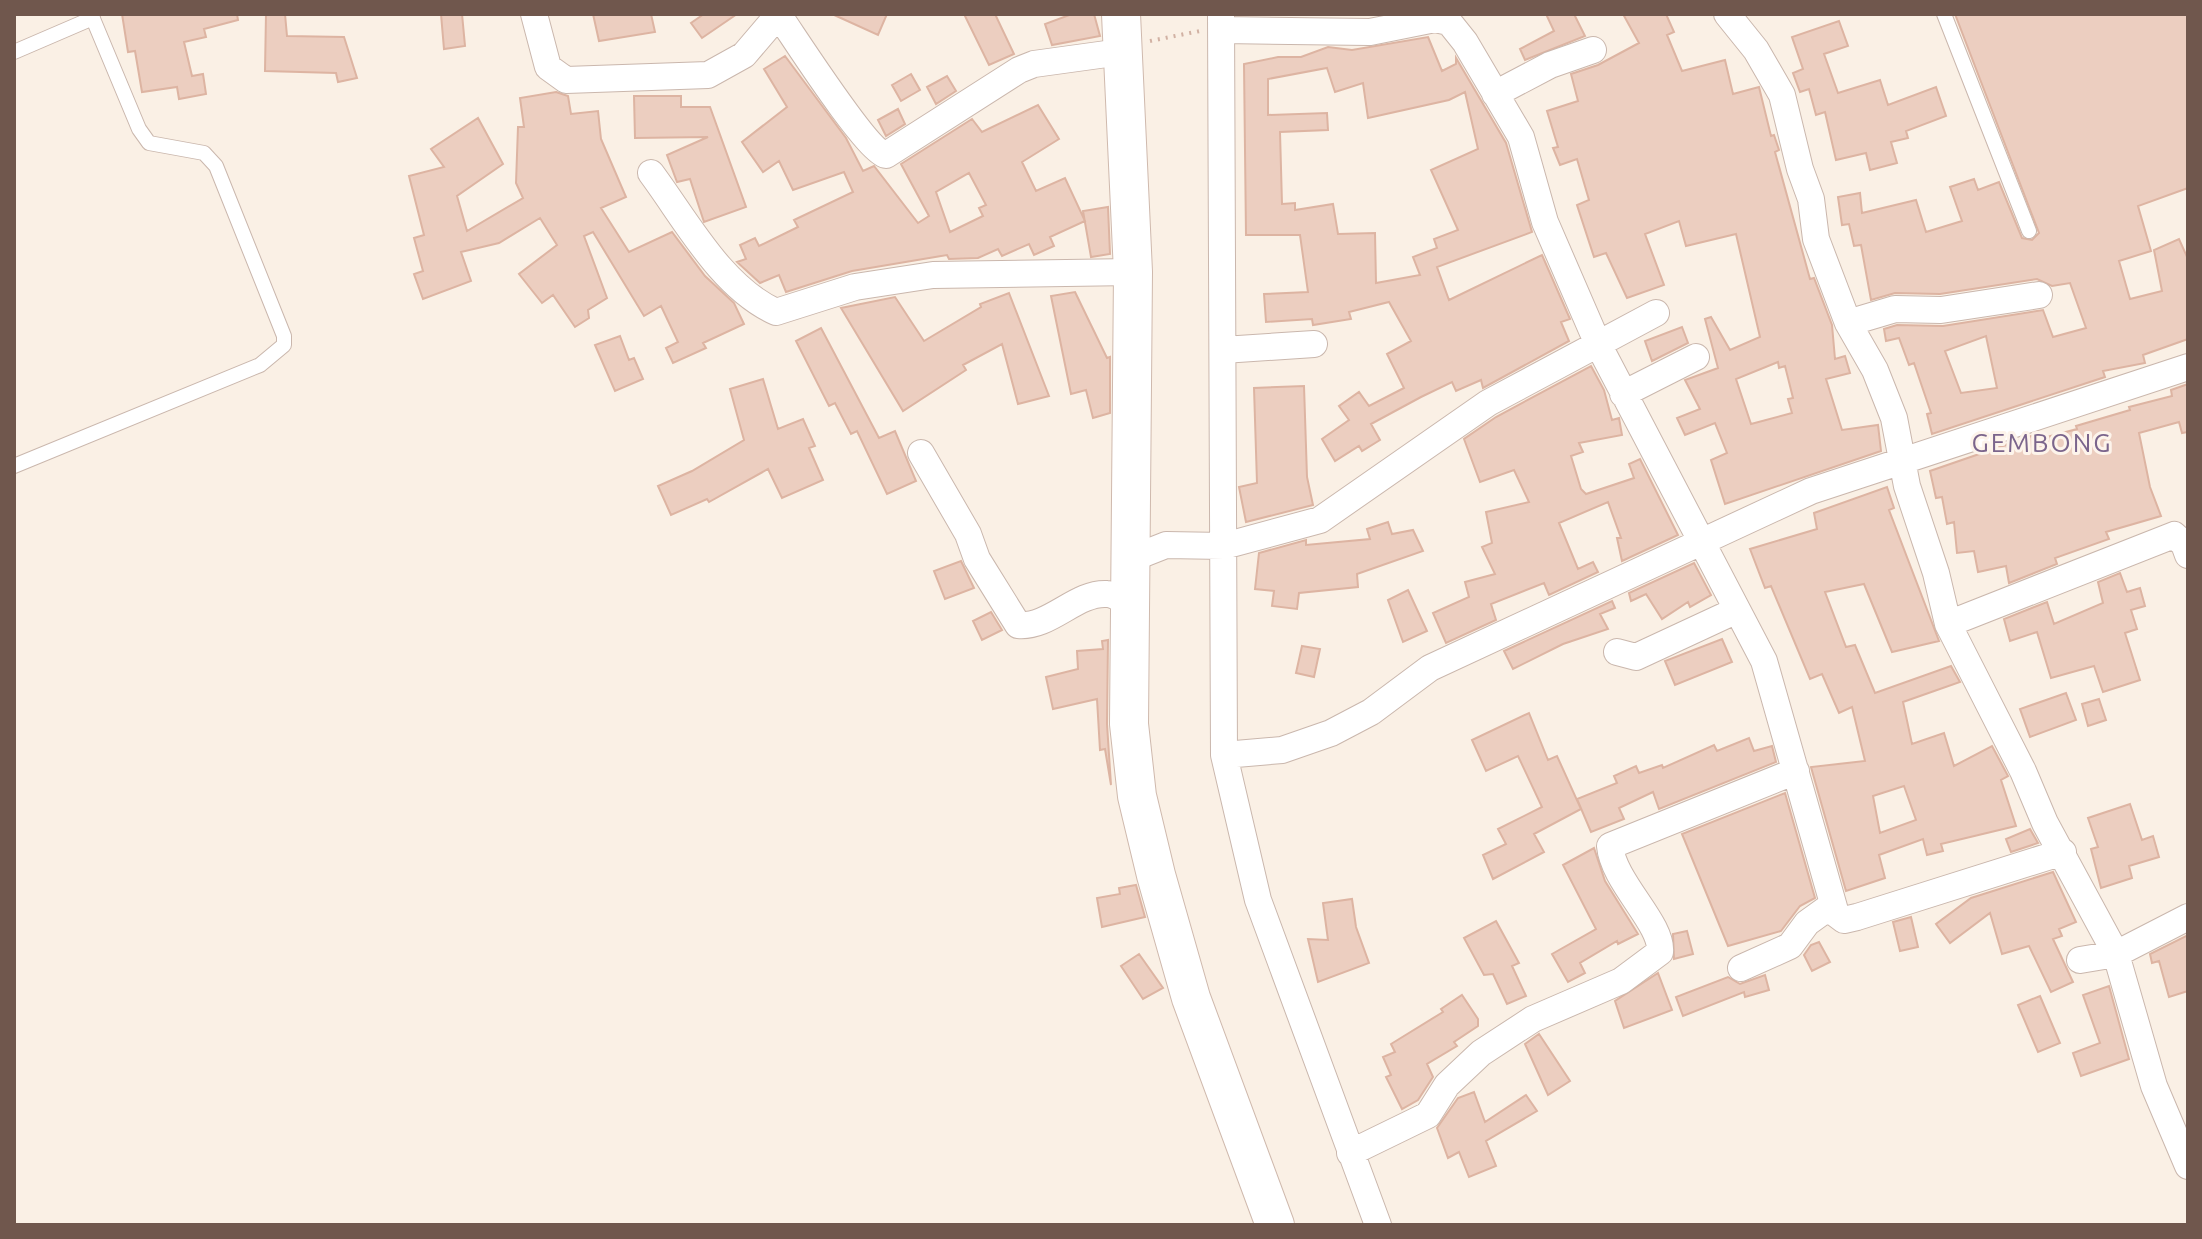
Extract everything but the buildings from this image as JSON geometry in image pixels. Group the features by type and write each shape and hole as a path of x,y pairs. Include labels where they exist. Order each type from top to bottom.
{"street":[{"path":"534,14 548,67 566,80 708,75 744,55 780,15 872,146 886,155 1019,70 1034,64 1121,52"},
{"path":"1121,14 1133,272 1128,560 1129,724 1140,809 1191,998 1275,1225"},
{"path":"1727,14 1756,50 1782,95 1800,169 1811,199 1816,239 1848,323 1885,393 1905,461 1907,486 1948,624 2087,906 2116,954 2154,1086 2188,1166"},
{"path":"1378,1225 1258,900 1224,755 1217,545 1223,350 1216,25 1435,19 1449,22 1521,137 1545,222 1597,342 1735,611 1764,661 1832,905 1844,920 2063,852"},
{"path":"1495,94 1550,65 1593,50"},
{"path":"651,173 729,277 760,305 776,312 855,287 933,275 1133,272"},
{"path":"1848,323 1895,309 1941,310 2039,295"},
{"path":"1128,560 1166,545 1217,545 1320,520 1488,403 1656,313"},
{"path":"1223,350 1314,344"},
{"path":"1623,394 1696,357"},
{"path":"1224,755 1282,750 1331,733 1371,712 1430,668 1811,491 2188,367"},
{"path":"921,453 968,534 977,559 1018,625 1037,622 1095,596 1109,593 1130,604"},
{"path":"1948,624 2174,535 2184,544 2188,555"},
{"path":"1617,652 1636,657 1735,611"},
{"path":"1350,1153 1428,1115 1458,1074 1481,1053 1533,1019 1621,981 1660,952 1656,931 1611,861 1610,846 1796,771"},
{"path":"1741,968 1790,946 1807,923 1832,905"},
{"path":"2080,960 2116,954 2188,917"}],"lane":[{"path":"1944,14 2029,231"},
{"path":"14,52 92,16 139,129 149,143 204,153 216,166 284,336 284,345 260,365 14,466"}],"path":[{"path":"1165,36 1216,25"}],"district":[{"name":"GEMBONG","path":"2042,443"}]}
